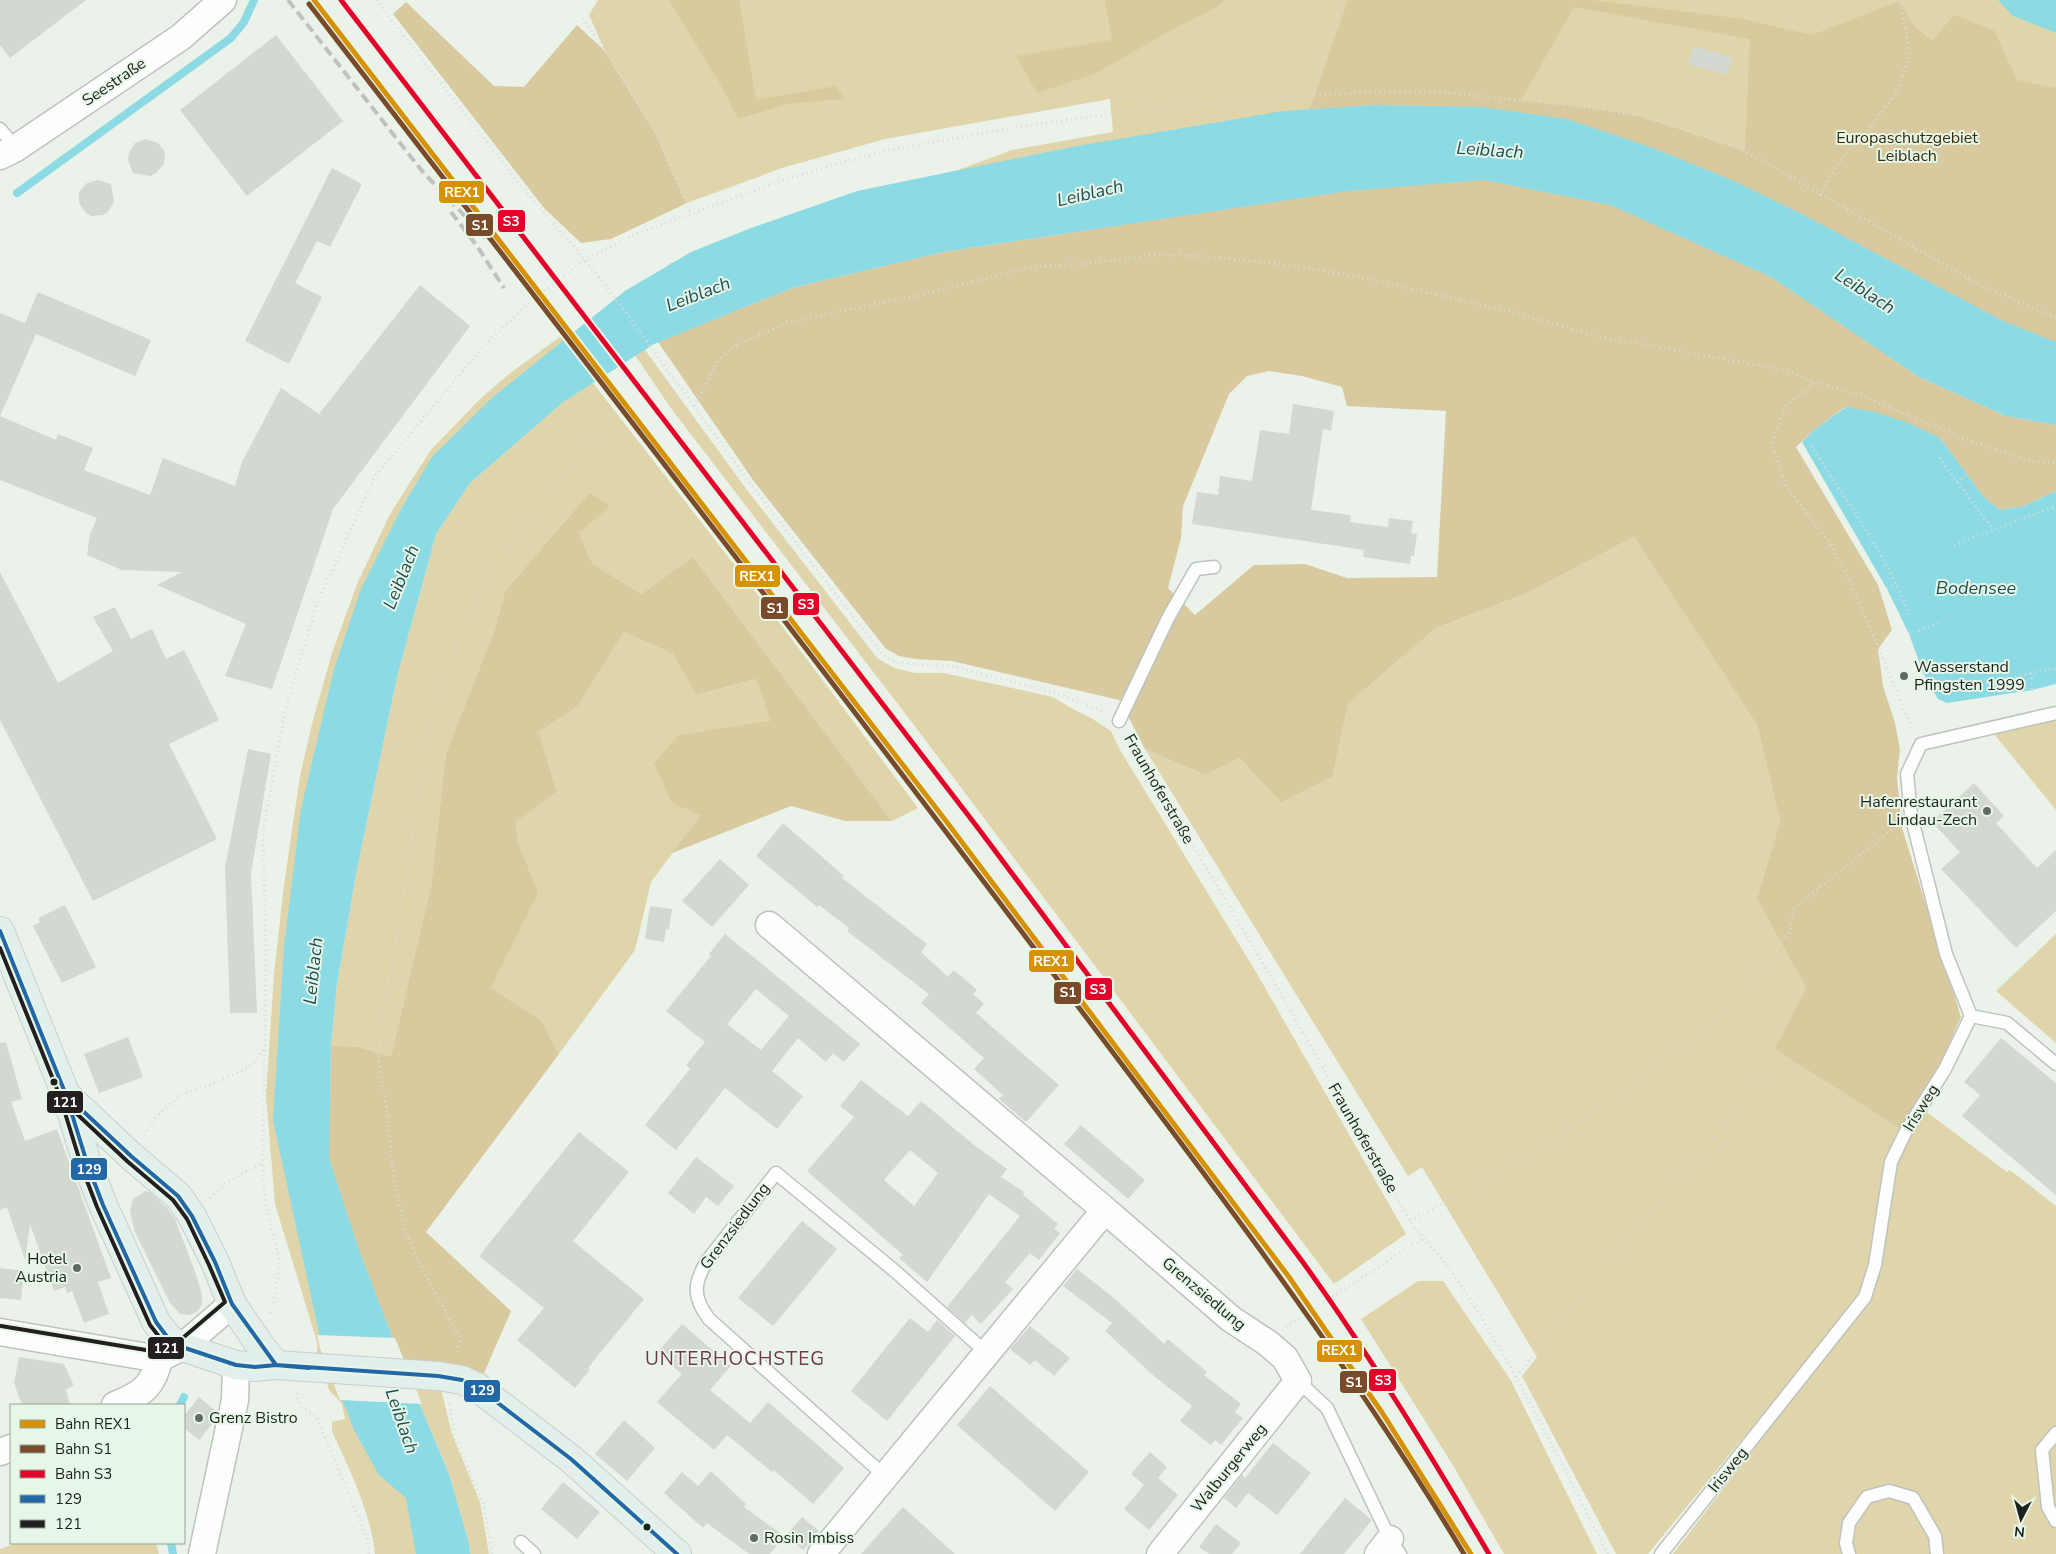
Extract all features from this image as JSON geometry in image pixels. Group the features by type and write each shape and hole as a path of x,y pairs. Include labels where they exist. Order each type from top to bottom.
{"main road":[{"path":"0,931 66,1095 88,1166 100,1197 156,1322 168,1338 170,1353 236,1365 255,1366 269,1357"},
{"path":"66,1095 131,1156 178,1196 192,1216 215,1262 232,1304 269,1357 305,1367 438,1376 462,1380 478,1387 571,1459 677,1554"}],"street":[{"name":"Seestraße","path":"5,144 181,37 223,0"},
{"name":"Grenzsiedlung","path":"769,925 1105,1210 1230,1319 1269,1344 1285,1358 1298,1381"},
{"path":"821,1554 1105,1210"},
{"path":"118,1404 140,1395 170,1353 232,1304"},
{"path":"0,1332 170,1353"},
{"path":"202,1554 235,1400 236,1365"},
{"name":"Walburgerweg","path":"1160,1554 1298,1381"}],"lane":[{"path":"1119,721 1168,618 1196,569 1214,567"},
{"path":"2056,713 1921,744 1907,774 1911,814 1946,954 1971,1016 2008,1023 2056,1064"},
{"name":"Irisweg","path":"1661,1554 1865,1297 1875,1264 1892,1162 1906,1131 1945,1069 1971,1016"},
{"name":"Grenzsiedlung","path":"886,1477 709,1319 697,1299 698,1274 776,1173 896,1272 988,1354"},
{"path":"1298,1381 1327,1408 1389,1549"},
{"path":"2056,1433 2042,1450 2056,1522"},
{"path":"1849,1554 1846,1543 1848,1523 1867,1497 1889,1491 1913,1498 1935,1536 1937,1554"},
{"path":"522,1542 534,1554"}],"path":[{"path":"376,0 521,186 615,298 750,483 882,654 897,662 952,666 1054,692 1096,708 1119,721"},
{"path":"1313,94 1341,0"},
{"path":"1820,195 1837,164 1869,130 1895,94 1910,55 1906,28 1898,0"},
{"path":"583,18 656,134 691,214"},
{"path":"269,1357 269,1333 280,1265 264,1194 262,1162 266,958 263,832 285,710 316,606 375,476 486,343 539,294 584,260 636,234 783,180 835,164 952,138 1139,110 1313,94 1443,92 1599,109 1640,116 1674,126 1745,152 1982,286 2056,318"},
{"path":"694,406 718,361 733,347 785,323 915,296 1032,267 1083,264 1152,255 1202,256 1298,266 1377,280 1503,310 1597,336 1784,370 1814,382 1860,395 1970,441 2030,461 2056,462"},
{"path":"1814,382 1785,406 1772,443 1786,486 1831,544 1854,590 1906,717 1921,744"},
{"path":"458,1353 460,1338 417,1258 404,1226 393,1172 387,1110 379,1062 381,1017 400,924 430,717 478,590 537,506 607,425"},
{"path":"1811,446 1872,539 1897,584 1909,615"},
{"path":"1939,458 1993,530"},
{"path":"1957,482 1968,473"},
{"path":"1954,545 2056,506"},
{"path":"1887,588 1897,584"},
{"path":"1909,634 1942,622"},
{"path":"1942,693 2056,668"},
{"path":"2031,673 2032,690"},
{"name":"Fraunhoferstraße","path":"1119,721 1263,963 1410,1221 1422,1239 1437,1253 1453,1275 1516,1377 1608,1554"},
{"path":"1410,1221 1495,1176 1612,1099 1712,1024 1790,932 1794,908 1911,814"},
{"path":"155,1118 179,1096 226,1078 252,1065 264,1049"},
{"path":"1516,1377 1770,1069"},
{"path":"192,1216 224,1184 262,1162"},
{"path":"1304,1314 1422,1239"},
{"path":"296,1393 301,1407 316,1416 368,1540 369,1554"},
{"path":"450,1401 454,1434 483,1502 492,1554"}],"green space":[{"name":"Europaschutzgebiet Leiblach","path":"598,0 2056,0 2056,384 985,211 591,358 419,531 309,1035 449,1554 375,1554 364,1506 332,1431 332,1422 345,1419 342,1404 329,1390 317,1351 317,1342 275,1204 266,1096 274,974 284,885 300,776 332,653 357,584 389,516 431,450 481,398 509,374 561,336 568,344 671,263 840,200 958,170 1012,150 1113,132 1110,99 885,139 782,168 687,203 656,134 605,51 589,15"},
{"path":"669,0 739,0 756,100 836,86 845,99 791,103 738,119 719,82"},
{"path":"1105,0 1224,0 1219,6 1167,32 1097,73 1037,93 1016,56 1112,40"},
{"path":"1348,0 1592,0 1744,19 1812,35 1899,1 1915,27 1932,41 1954,15 1994,30 2017,80 2056,88 2056,342 2001,320 1802,214 1732,180 1653,148 1567,119 1481,107 1376,105 1310,109","holes":["1574,7 1750,39 1745,151 1639,116 1599,109 1521,100"]},
{"path":"406,2 494,86 524,87 577,25 605,51 656,134 687,203 611,239 581,243 544,208 393,14"},
{"path":"1484,180 1610,205 1771,277 1919,377 2006,416 2056,425 2056,491 2024,506 2000,510 1983,496 1940,438 1845,407 1814,430 1796,447 1878,585 1892,630 1878,649 1883,686 1895,723 1900,749 1897,777 1902,828 1961,1017 1940,1064 1902,1130 1774,1049 1806,988 1757,899 1780,821 1757,725 1634,537 1527,593 1436,628 1348,704 1333,776 1281,802 1240,758 1205,775 1145,749 1129,718 1132,703 952,661 899,656 886,649 753,480 658,342 792,288 943,252 1349,191","holes":["1269,371 1302,376 1342,387 1347,406 1446,411 1437,577 1347,578 1305,564 1254,565 1195,615 1168,588 1181,538 1183,506 1229,394 1247,376"]},
{"path":"645,350 744,486 878,659 895,668 915,673 944,673 1053,697 1111,731 1120,750 1256,972 1406,1234 1334,1284 914,725 670,407 635,355"},
{"path":"593,383 785,630 918,808 892,821 693,557 641,594 592,563 579,533 589,493 505,591 495,629 446,753 431,886 391,1056 358,1047 331,1045 337,984 356,874 397,677 436,534 470,483 562,403"},
{"path":"589,493 610,506 579,533 592,563 641,594 693,557 892,821 845,821 791,806 672,853 701,815 672,803 654,764 678,735 771,721 756,679 697,695 673,654 624,632 578,706 539,732 557,792 516,822 518,843 538,893 491,988 541,1020 559,1054 426,1232 511,1311 481,1380 403,1365 358,1247 329,1158 331,1045 358,1047 391,1056 431,886 446,753 495,629 505,591"},
{"path":"1634,537 1757,725 1780,821 1757,899 1806,988 1774,1049 1902,1130 1871,1264 1860,1295 1648,1554 1616,1554 1522,1376 1537,1357 1422,1167 1408,1176 1145,749 1205,775 1240,758 1333,776 1348,704 1436,628 1527,593"},
{"path":"624,632 673,654 698,695 756,679 772,722 678,735 701,815 651,882 635,950 559,1054 541,1020 491,988 537,893 518,843 516,822 557,792 539,732 578,706"},
{"path":"2056,720 2056,810 1994,734"},
{"path":"2056,934 2056,1043 1996,991"},
{"path":"1924,1110 2007,1172 2010,1170 2056,1206 2056,1554 1673,1554 1860,1312 1895,1164"},
{"path":"1418,1281 1443,1281 1510,1379 1597,1554 1504,1554 1454,1467 1361,1319"},
{"path":"412,1386 441,1389 452,1434 480,1502 489,1554 470,1554 469,1543 449,1474"},
{"path":"14,1544 156,1544 159,1554 0,1554 0,1549"}],"water":[{"path":"1998,0 2056,0 2056,33 2013,16"},
{"name":"Leiblach","path":"1376,105 1481,107 1567,119 1653,148 1732,180 1802,214 2001,320 2056,342 2056,425 2006,416 1919,377 1771,277 1610,205 1484,180 1349,191 943,252 792,288 654,344 562,403 470,483 436,534 397,677 356,874 337,984 331,1045 329,1158 358,1247 403,1365 449,1474 469,1543 470,1554 416,1554 406,1498 379,1475 354,1430 322,1347 273,1120 284,947 301,809 334,669 361,589 400,511 432,457 493,397 625,291 691,252 751,228 857,191 1077,146 1284,111"},
{"name":"Bodensee","path":"1846,407 1875,412 1909,423 1940,438 1983,496 2000,510 2024,506 2056,491 2056,684 2032,690 1947,703 1938,699 1924,675 1909,634 1887,589 1802,442 1814,430"}],"pier":[{"path":"317,1335 395,1338 422,1404 340,1400 320,1348"}],"building":[{"path":"0,0 86,0 10,58 0,45"},
{"path":"276,35 343,121 247,196 180,110"},
{"path":"1693,46 1732,57 1727,75 1688,64"},
{"path":"146,139 158,143 165,152 164,164 151,176 133,173 128,160 129,153 135,143"},
{"path":"332,168 362,184 330,247 317,241 295,283 322,297 289,364 245,341"},
{"path":"98,180 111,184 114,202 108,212 103,215 91,216 86,213 79,203 79,192 87,183"},
{"path":"420,285 470,326 333,509 272,689 225,676 246,624 157,585 182,572 122,570 87,555 90,534 97,518 0,480 0,416 56,440 58,434 93,448 84,470 150,495 163,458 235,486 242,462 281,388 319,414"},
{"path":"38,292 151,340 135,376 36,334 0,416 0,313 25,323"},
{"path":"1293,404 1334,411 1331,431 1323,429 1311,510 1351,515 1350,522 1388,527 1389,518 1413,521 1411,533 1417,534 1414,556 1411,556 1410,564 1363,557 1364,550 1192,524 1197,492 1218,495 1220,476 1252,481 1260,430 1289,434"},
{"path":"0,572 58,683 113,651 93,617 115,607 131,639 152,629 166,659 184,650 219,720 169,744 217,839 93,901 0,720"},
{"path":"248,749 271,754 251,873 257,1013 230,1013 225,868"},
{"path":"1974,783 2004,816 1996,823 2037,868 2056,850 2056,911 2016,948 1941,869 1960,852 1932,822"},
{"path":"783,823 844,876 842,878 927,944 921,952 948,977 954,970 977,990 973,994 984,1004 976,1013 1059,1085 1026,1122 999,1099 1003,1095 974,1069 984,1058 921,1003 929,994 847,931 849,928 819,905 817,907 756,856"},
{"path":"720,859 749,885 712,927 682,901"},
{"path":"65,905 96,967 62,983 33,926 40,922 38,918"},
{"path":"650,906 672,909 669,929 666,929 664,942 645,939"},
{"path":"725,934 860,1044 844,1062 833,1053 826,1062 798,1038 772,1071 803,1096 777,1129 725,1088 676,1150 645,1125 690,1069 686,1065 705,1042 666,1011 711,956 709,954","holes":["756,989 789,1016 761,1050 727,1024"]},
{"path":"128,1037 143,1077 99,1093 84,1054"},
{"path":"2001,1038 2056,1083 2056,1195 1962,1116 1980,1095 1964,1082"},
{"path":"6,1042 22,1099 11,1102 25,1141 57,1129 111,1278 98,1282 109,1314 84,1323 72,1291 67,1293 65,1287 54,1291 30,1224 25,1260 7,1207 0,1210 0,1043"},
{"path":"861,1080 908,1116 921,1101 974,1145 1007,1169 1001,1177 1024,1192 1023,1195 1058,1224 1054,1229 1060,1233 1039,1260 1030,1253 1005,1282 1013,1289 981,1324 972,1315 965,1323 947,1307 1020,1216 989,1194 927,1282 899,1258 903,1255 807,1171 854,1117 840,1106","holes":["910,1150 938,1173 914,1206 884,1180"]},
{"path":"1081,1125 1145,1180 1128,1199 1064,1144"},
{"path":"579,1132 629,1172 573,1241 644,1299 588,1368 590,1370 575,1388 517,1340 544,1308 479,1256"},
{"path":"696,1157 734,1186 718,1206 706,1197 694,1214 668,1193"},
{"path":"145,1191 150,1192 166,1207 175,1219 202,1295 202,1305 197,1312 189,1315 180,1314 170,1303 134,1230 130,1210 133,1199"},
{"path":"802,1221 837,1249 773,1326 738,1298"},
{"path":"0,1268 24,1271 21,1300 0,1298"},
{"path":"1077,1269 1114,1298 1164,1344 1168,1339 1207,1372 1204,1375 1241,1404 1235,1412 1243,1418 1221,1445 1215,1440 1211,1445 1180,1421 1192,1406 1154,1376 1105,1331 1112,1323 1063,1286"},
{"path":"910,1318 928,1332 937,1320 955,1336 887,1421 851,1391"},
{"path":"682,1324 731,1366 710,1390 750,1423 768,1402 844,1468 813,1504 774,1470 772,1472 727,1435 714,1450 657,1402 682,1374 657,1353"},
{"path":"1030,1326 1070,1358 1054,1376 1035,1360 1030,1365 1010,1349"},
{"path":"19,1357 64,1364 74,1386 66,1389 70,1404 22,1404 14,1383"},
{"path":"990,1386 1089,1472 1055,1511 957,1425"},
{"name":"Grenz Bistro","path":"199,1397 217,1412 214,1416 215,1420 199,1440 185,1429 185,1415"},
{"path":"624,1420 655,1448 627,1481 595,1454"},
{"path":"1273,1443 1311,1473 1277,1515 1248,1493 1236,1508 1224,1498 1242,1475 1245,1478"},
{"path":"1150,1452 1167,1467 1158,1478 1178,1495 1149,1530 1124,1509 1144,1485 1131,1474"},
{"path":"711,1471 746,1504 744,1507 784,1536 770,1554 749,1554 707,1523 703,1528 664,1493 682,1472 698,1486"},
{"path":"563,1482 600,1512 577,1539 541,1509"},
{"path":"1345,1498 1372,1520 1344,1554 1300,1554"},
{"path":"903,1507 955,1554 861,1554"},
{"path":"802,1517 819,1531 803,1550 786,1536"},
{"path":"1216,1524 1241,1543 1232,1554 1209,1554 1199,1547"}],"waterway":[{"path":"17,193 231,38 244,22 254,0"},
{"path":"180,1404 184,1397"},
{"path":"171,1544 173,1554"}],"railway":[{"path":"288,0 422,171 522,276 554,313"},
{"path":"451,212 477,246 504,288"}],"rail line":[{"name":"REX1","path":"314,0 946,821 1289,1277 1383,1414 1471,1554"},
{"name":"S3","path":"341,0 978,828 1302,1261 1352,1332 1399,1405 1489,1554"},
{"name":"S1","path":"309,4 856,714 1204,1173 1365,1398 1464,1554"}],"transit line":[{"name":"129","path":"0,931 66,1095 88,1166 103,1205 156,1322 168,1338 182,1347 236,1365 255,1367 276,1365 438,1376 462,1380 477,1387 571,1459 677,1554"},
{"name":"121","path":"0,948 61,1099 127,1161 173,1200 187,1219 225,1302 178,1342 158,1352 1,1326"},
{"name":"129","path":"68,1097 131,1156 178,1196 192,1216 215,1262 232,1304 276,1365 309,1368"},
{"name":"121","path":"61,1100 82,1168 97,1207 150,1325 164,1343 179,1352"}],"place":[{"name":"Wasserstand Pfingsten 1999","path":"1904,676"},
{"name":"Hafenrestaurant Lindau-Zech","path":"1987,811"},
{"name":"Hotel Austria","path":"77,1268"},
{"name":"Grenz Bistro","path":"199,1418"},
{"name":"Rosin Imbiss","path":"754,1538"}],"district":[{"name":"UNTERHOCHSTEG","path":"735,1359"}]}
